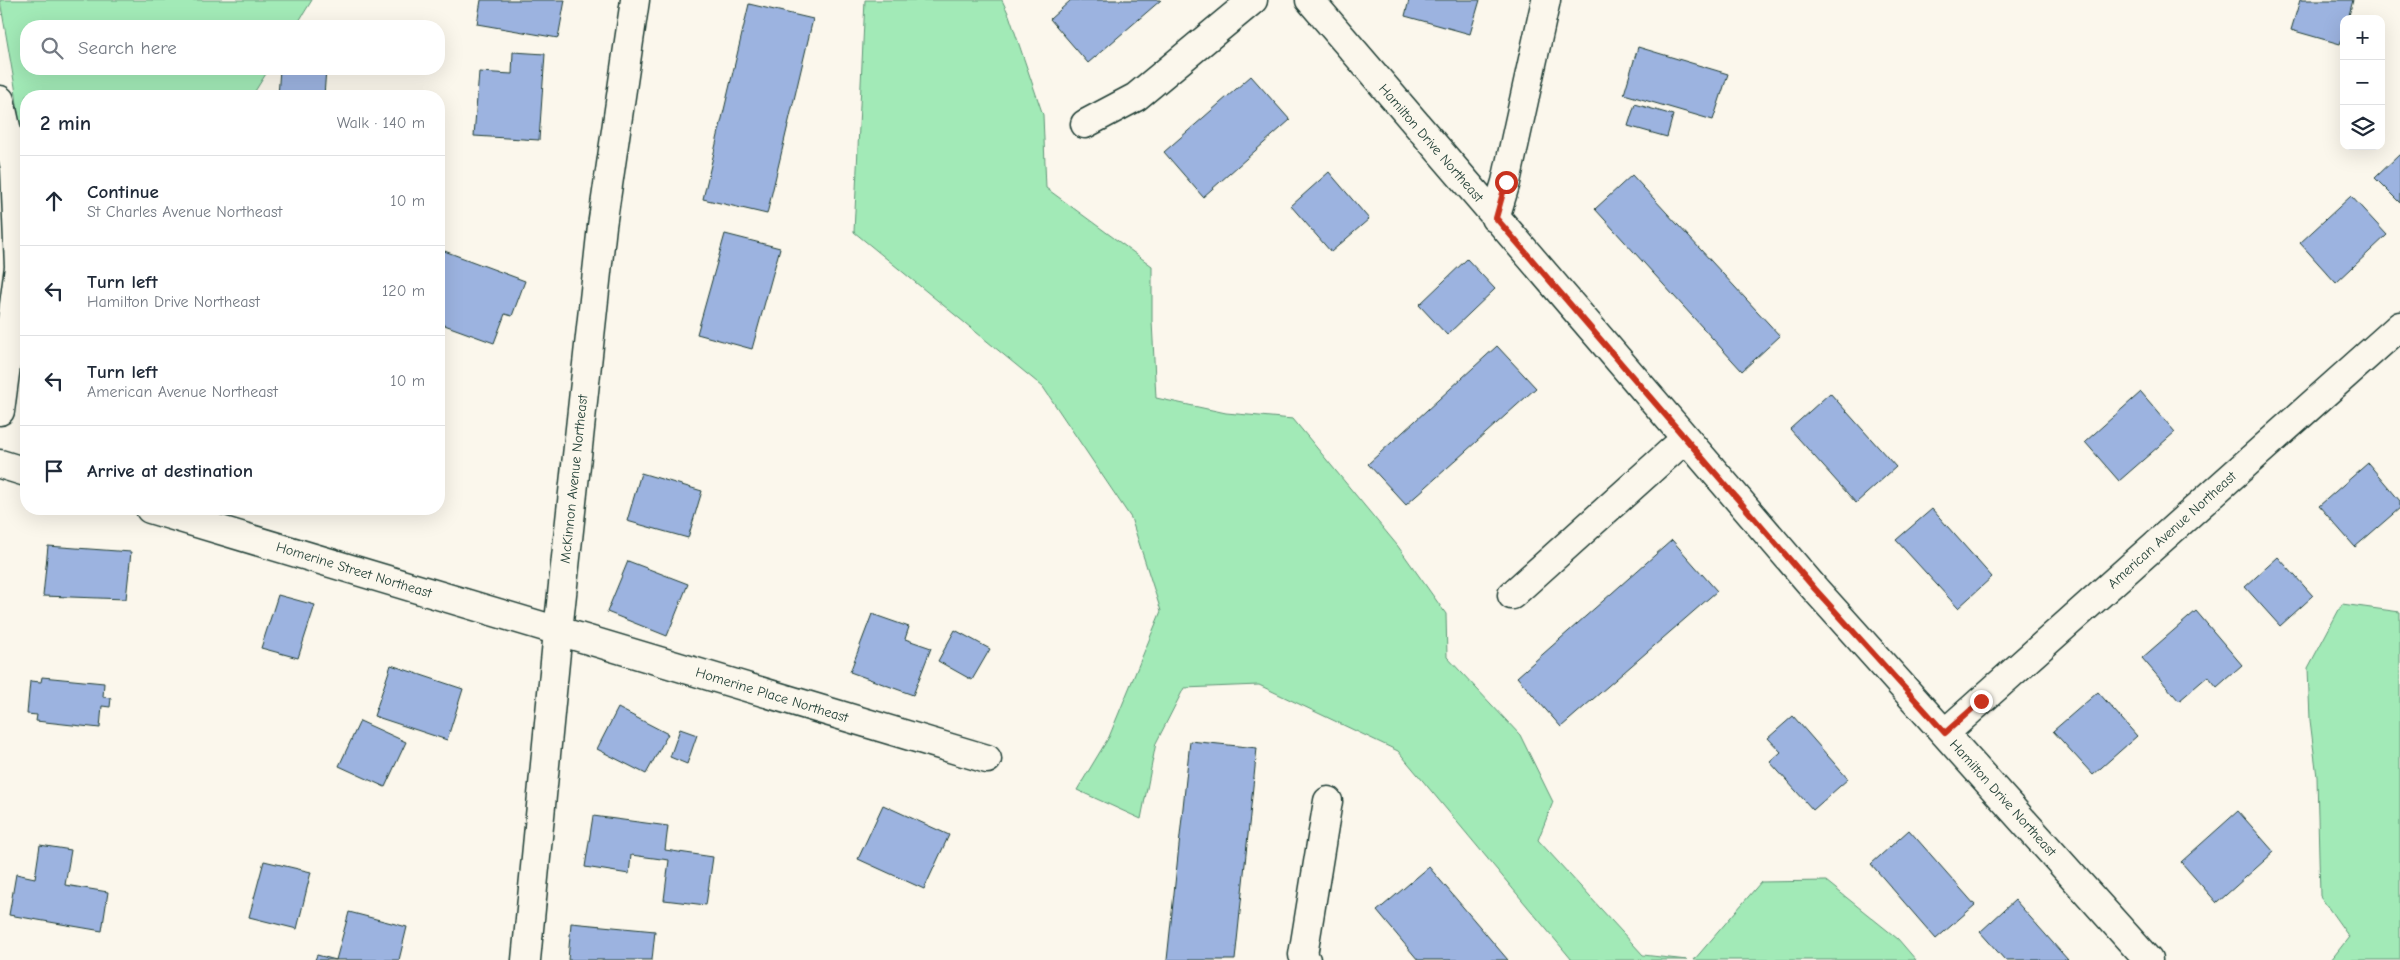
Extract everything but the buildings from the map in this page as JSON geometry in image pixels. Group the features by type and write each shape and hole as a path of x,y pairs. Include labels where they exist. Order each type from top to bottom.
{"street":[{"name":"McKinnon Avenue Northeast","path":"526,960 558,631 602,226 635,0"},
{"path":"1085,124 1136,97 1253,0"},
{"name":"Hamilton Drive Northeast","path":"1310,0 1815,589 2148,960"},
{"path":"1496,218 1506,182 1546,0"},
{"path":"0,100 15,168 19,267 0,411"},
{"name":"American Avenue Northeast","path":"1945,733 2400,326"},
{"path":"1512,595 1685,439"},
{"path":"0,464 20,470"},
{"name":"Homerine Street Northeast","path":"170,515 558,631"},
{"name":"Homerine Place Northeast","path":"558,631 987,759"},
{"path":"1306,960 1303,955 1328,801"}],"green space":[{"path":"0,0 312,0 300,20 20,20 20,75 265,75 256,90 20,90 20,131 15,87"},
{"path":"865,0 1002,0 1009,15 1043,115 1046,188 1152,266 1152,321 1156,398 1226,413 1293,419 1397,545 1446,614 1447,657 1520,735 1553,802 1538,840 1643,955 1687,960 1572,960 1398,751 1259,685 1184,688 1156,743 1141,819 1077,790 1109,737 1161,611 1131,518 1043,387 854,232"},
{"path":"2342,604 2400,612 2400,960 2331,960 2349,937 2320,896 2317,777 2310,720 2308,668"},
{"path":"1826,881 1898,939 1916,960 1694,960 1761,882"}],"route":[{"path":"1506,182 1496,218 1815,589 1945,733 1981,701"}]}
